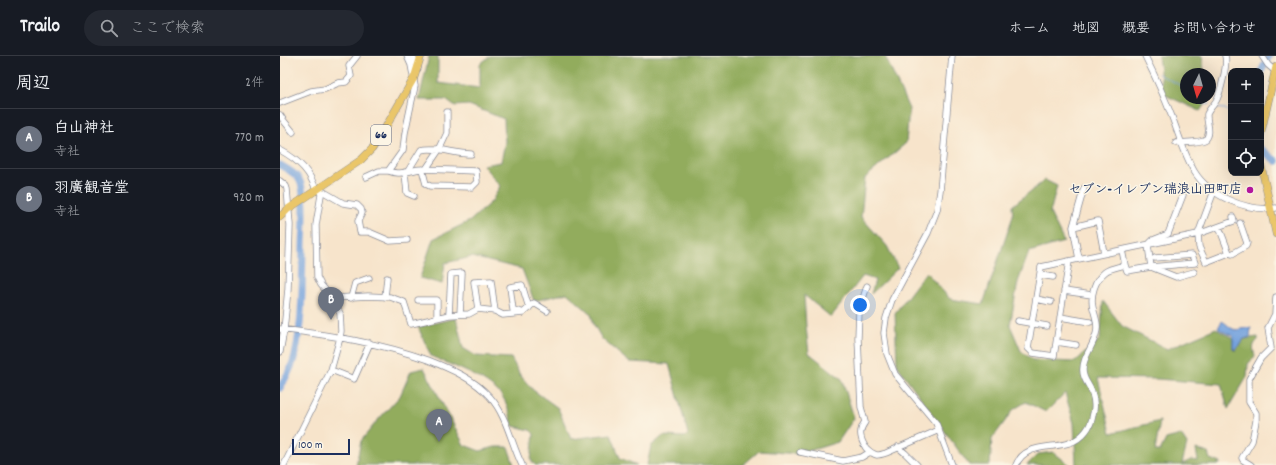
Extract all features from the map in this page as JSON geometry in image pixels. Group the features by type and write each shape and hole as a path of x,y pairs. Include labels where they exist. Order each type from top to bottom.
{"main road":[{"name":"66","path":"280,217 289,209 318,191 361,160 372,149 414,78 422,56"},
{"path":"1264,121 1276,69"},
{"path":"1264,175 1274,208 1276,234"}],"street":[{"path":"280,102 311,91 325,90 338,82 346,82 351,76 349,66 357,56"},
{"path":"388,171 403,150 415,86 407,56"},
{"path":"413,56 418,68"},
{"path":"952,56 937,210 928,233 892,300 886,318 884,333 887,354 895,374 928,413 939,430 952,465"},
{"path":"1145,56 1160,87 1178,142 1194,172 1214,191 1234,203 1257,208 1274,208"},
{"path":"1178,142 1202,141 1208,135 1207,114 1209,109 1217,100 1220,92 1227,61 1225,56"},
{"path":"1262,57 1268,65 1276,69"},
{"path":"366,177 379,171 398,173 415,169 424,169 476,171 477,182 472,187 430,186 426,184 424,169 440,150 447,133 447,112"},
{"path":"280,115 293,132"},
{"path":"414,196 407,193 407,172 421,150 428,148 459,154 471,154"},
{"path":"280,150 301,164 307,171 318,191 316,226 318,277 321,285 328,293 336,298 368,296 390,297 404,302 411,324 449,315 469,314 478,309 495,311 503,316 523,313 534,303 547,311"},
{"path":"280,181 288,189 290,225 288,281 284,330 280,352"},
{"path":"1079,259 1073,227 1084,188"},
{"path":"318,191 324,192 343,203 357,205 361,209 362,213 358,221 360,232 369,232 390,241 406,240"},
{"path":"1214,191 1198,234 1199,247 1206,262 1229,253 1232,254 1246,246 1247,243 1240,223"},
{"path":"1148,245 1153,240 1168,234 1183,195"},
{"path":"1069,261 1054,356 1033,353 1028,348 1041,267 1104,253 1198,234 1234,221 1233,218"},
{"path":"1073,227 1098,221 1104,253"},
{"path":"1219,227 1229,253"},
{"path":"1148,245 1151,267"},
{"path":"1122,250 1125,265 1128,271 1151,267 1195,264 1192,255 1155,258"},
{"path":"1016,465 1021,456 1028,451 1037,448 1069,444 1077,440 1090,426 1094,414 1094,402 1092,392 1085,380 1083,364 1097,334 1098,326 1092,295 1098,281 1106,271 1125,265"},
{"path":"1151,267 1176,277 1194,272"},
{"path":"449,315 451,274 462,274 460,314"},
{"path":"1040,275 1053,277"},
{"path":"351,298 355,283 369,278"},
{"path":"385,297 386,278"},
{"path":"478,309 474,282 491,281 495,311"},
{"path":"523,313 513,310 510,287 522,285 529,308"},
{"path":"868,286 859,312 858,338 861,407 865,422 862,426 860,439 870,452 879,455 939,430"},
{"path":"1064,291 1092,295"},
{"path":"1251,465 1242,458 1252,440 1256,421 1256,413 1249,402 1249,380 1261,358 1271,348 1268,328 1275,314 1276,297"},
{"path":"284,465 331,370 340,338 340,313 336,305 336,298"},
{"path":"1036,299 1051,302"},
{"path":"418,300 436,300 437,318"},
{"path":"1060,317 1090,322"},
{"path":"1018,321 1047,326"},
{"path":"284,330 370,343 400,351 445,367 469,379 482,389 499,411 522,465"},
{"path":"1056,342 1076,345"},
{"path":"331,370 354,378 370,343"},
{"path":"898,447 916,465"},
{"path":"800,452 843,461 862,457 870,452"}],"green space":[{"path":"429,56 438,56 438,83 480,88 480,64 490,56 885,56 909,109 906,143 865,178 861,217 887,246 898,268 871,294 875,280 863,276 831,317 804,295 809,353 842,379 854,418 838,442 799,454 759,451 743,465 647,465 651,446 663,436 685,437 688,434 669,364 629,362 602,339 594,325 591,314 567,293 534,301 522,269 472,257 445,263 442,284 420,278 433,239 470,221 492,201 500,186 483,165 501,162 505,142 504,119 469,105 454,106 446,100 419,100"},
{"path":"1158,56 1202,56 1204,68 1180,68 1180,102 1163,94"},
{"path":"1185,104 1205,104 1200,111"},
{"path":"1045,180 1057,186 1050,213 1064,242 1029,252 1018,282 1010,325 1021,351 1033,360 1075,362 1100,339 1103,301 1122,326 1167,349 1216,328 1233,338 1233,349 1235,351 1244,339 1258,337 1254,347 1255,356 1248,364 1247,377 1228,409 1221,384 1157,379 1098,378 1111,433 1160,421 1155,451 1160,451 1166,439 1181,435 1187,444 1182,464 1191,460 1198,461 1196,449 1208,453 1210,459 1221,463 1218,465 1076,465 1074,423 1065,393 1046,412 1026,402 1014,409 992,439 990,465 969,465 897,365 895,313 926,272 950,299 983,304 1013,216 1012,206"},
{"path":"456,318 463,348 476,356 511,358 520,375 533,390 558,408 571,439 611,434 620,458 637,465 535,465 531,460 534,434 530,430 513,426 507,406 501,395 478,377 431,356 418,327"},
{"path":"424,368 464,445 480,451 495,447 508,447 514,465 356,465 361,441 400,396 411,371"},
{"path":"1053,452 1070,465 1027,465 1038,454"}],"water":[{"path":"1222,321 1235,329 1251,328 1250,337 1244,339 1235,350 1233,348 1233,336 1218,328"}],"waterway":[{"path":"1263,68 1269,56"},
{"path":"1158,74 1180,86"},
{"path":"1215,108 1225,109 1228,111"},
{"path":"1264,151 1276,161"},
{"path":"280,165 293,173 299,179 303,193 304,213 302,302 298,342 289,372 280,388"}],"place":[{"name":"セブン-イレブン瑞浪山田町店","path":"1250,190"},
{"name":"羽廣観音堂","path":"331,320"},
{"name":"白山神社","path":"439,442"}]}
